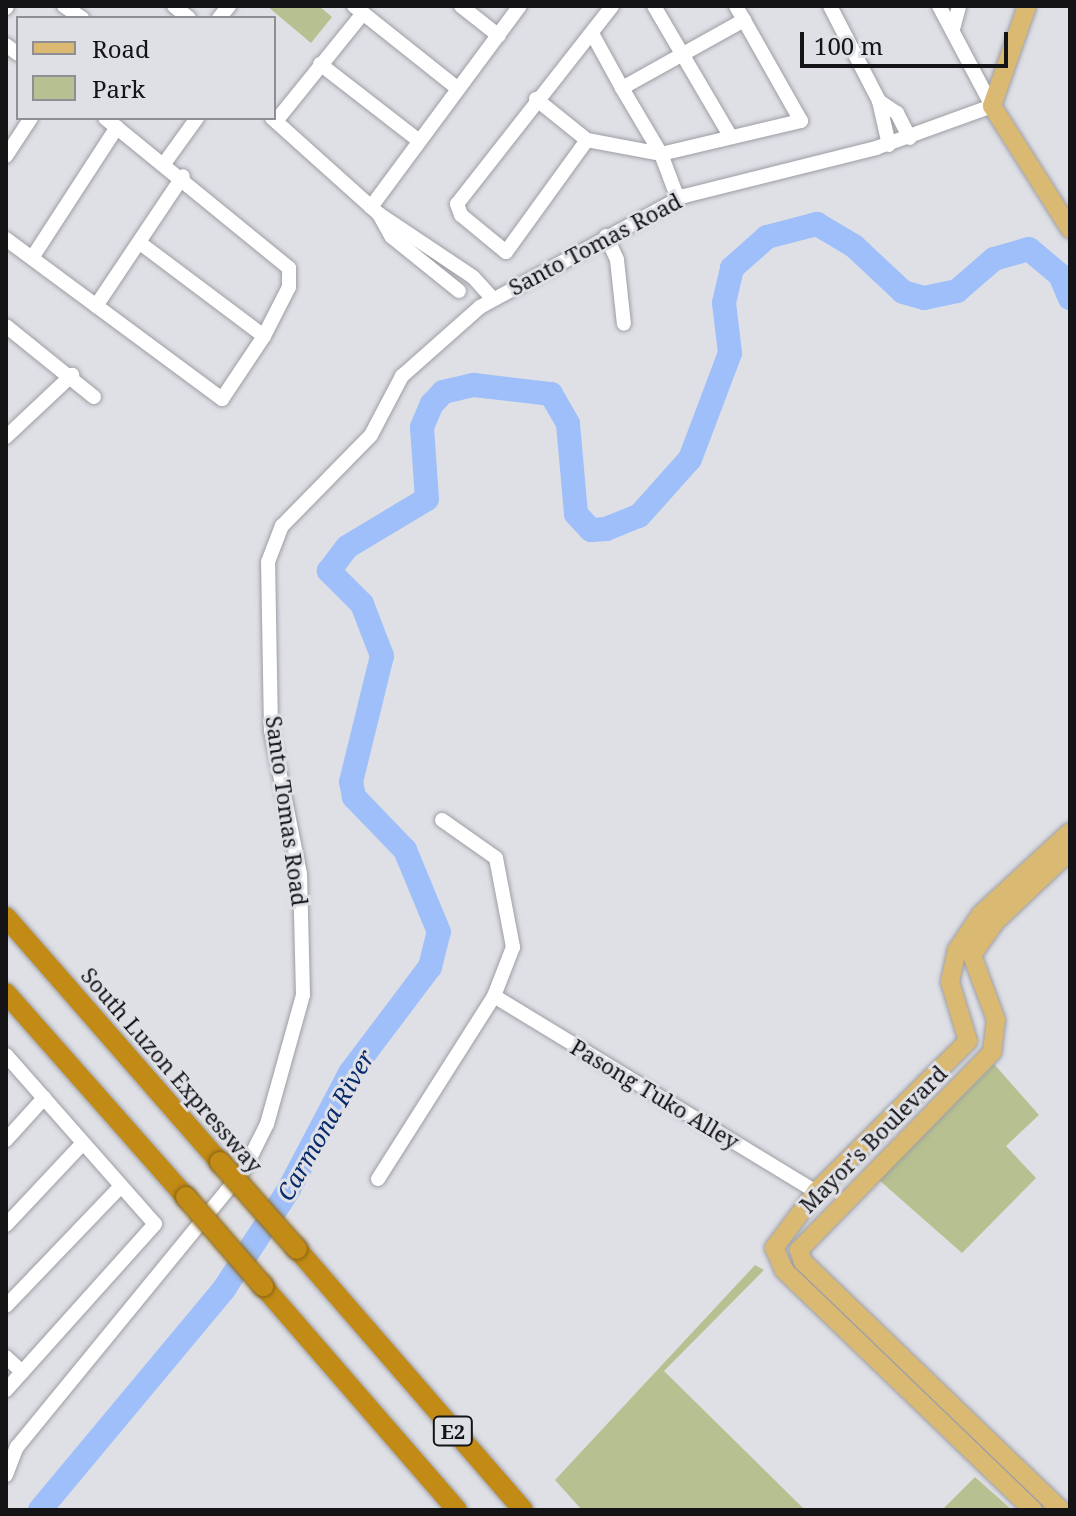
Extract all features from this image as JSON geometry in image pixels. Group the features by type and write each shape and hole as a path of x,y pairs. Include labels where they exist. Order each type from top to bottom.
{"highway":[{"name":"South Luzon Expressway","path":"6,917 523,1510"},
{"name":"E2","path":"6,993 457,1510"}],"main road":[{"path":"1027,6 992,106 1070,229"},
{"name":"Mayor's Boulevard","path":"1033,1510 776,1260 779,1236 816,1192 968,1041 950,982 957,950 981,914 1070,832"},
{"name":"Mayor's Boulevard","path":"1061,1510 961,1410 803,1262 799,1250 992,1052 996,1020 972,955 994,923 1070,851"}],"street":[{"path":"461,6 499,36"},
{"path":"375,210 418,140 520,6"},
{"path":"587,140 506,252 457,204 536,99 594,37 612,6"},
{"path":"654,6 731,137"},
{"path":"536,99 587,140 661,154 801,121 736,6"},
{"path":"830,6 879,101 889,145"},
{"path":"939,6 992,106"},
{"path":"953,29 959,6"},
{"path":"276,118 359,10 457,88"},
{"path":"622,88 744,20"},
{"path":"594,37 661,154 678,199"},
{"path":"320,64 418,140"},
{"path":"879,101 897,113 910,138"},
{"name":"Santo Tomas Road","path":"6,1475 17,1447 245,1168 267,1124 303,995 300,874 271,730 268,562 282,526 371,435 402,376 486,303 678,199 889,145 992,106"},
{"path":"6,156 30,120"},
{"path":"166,161 196,120"},
{"path":"274,120 375,210 473,278 486,303"},
{"path":"6,239 222,399 264,336 289,287 289,268 166,161 111,123 32,258"},
{"path":"96,306 183,176"},
{"path":"375,210 392,237 460,291 486,303"},
{"path":"606,236 617,260 624,324"},
{"path":"140,243 264,336"},
{"path":"435,271 446,257"},
{"path":"6,326 72,375 94,397"},
{"path":"7,434 72,375"},
{"path":"378,1179 494,996 513,947 496,858 442,820"},
{"name":"Pasong Tuko Alley","path":"494,996 816,1192"},
{"path":"6,1390 155,1224 7,1058"},
{"path":"6,1140 44,1098"},
{"path":"6,1225 83,1143"},
{"path":"6,1306 121,1186"},
{"path":"6,1357 22,1372"},
{"path":"6,1436 17,1447"}],"green space":[{"path":"267,6 319,6 332,17 311,43"},
{"path":"994,1064 1039,1115 1006,1146 1036,1178 962,1253 879,1180"},
{"path":"755,1265 764,1270 664,1371 805,1510 582,1510 555,1480"},
{"path":"975,1477 1012,1510 942,1510"}],"waterway":[{"name":"Carmona River","path":"40,1510 224,1289 288,1191 350,1073 430,967 439,932 405,850 354,797 351,782 382,656 362,604 329,571 347,547 427,499 422,427 432,404 443,392 474,385 551,394 568,424 576,514 591,530 606,529 639,516 690,459 730,353 724,303 732,268 767,237 817,224 854,246 903,292 924,298 957,291 994,259 1029,249 1060,275 1070,298"}]}
